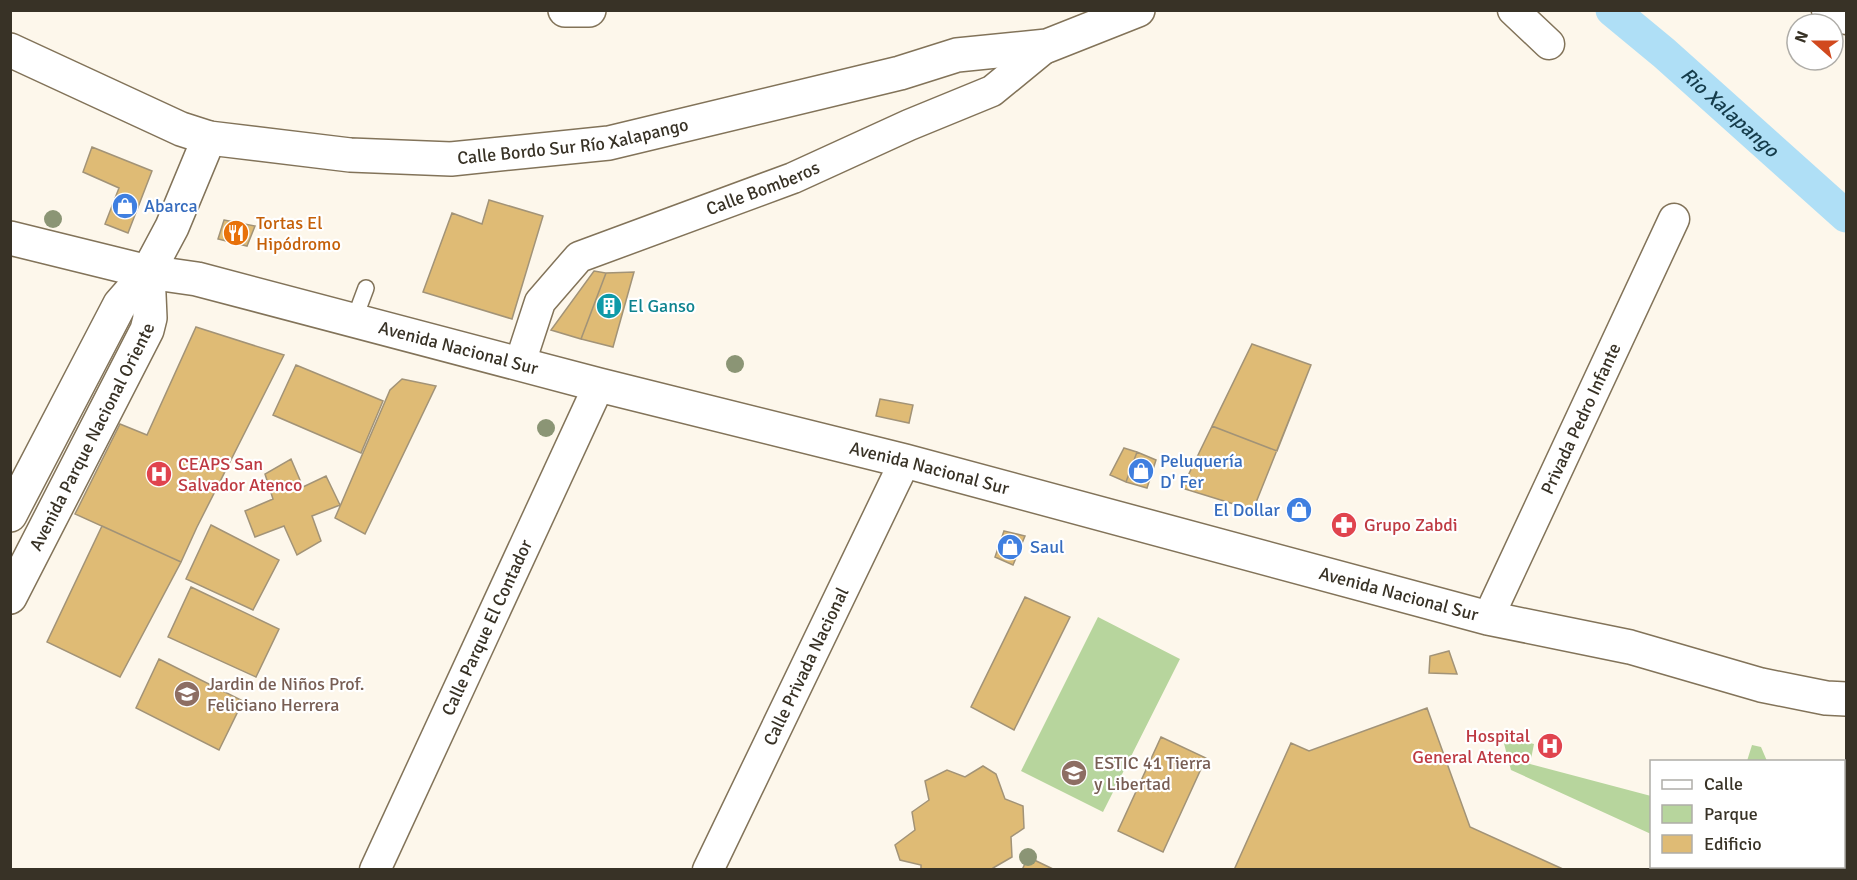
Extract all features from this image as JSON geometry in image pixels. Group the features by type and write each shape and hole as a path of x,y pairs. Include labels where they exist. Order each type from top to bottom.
{"main road":[{"path":"565,10 589,10"},
{"name":"Calle Bordo Sur Río Xalapango","path":"10,50 181,129 209,138 350,155 451,159 609,143 900,73 957,55 1047,46 1138,10"},
{"name":"Avenida Parque Nacional Oriente","path":"10,515 120,304 148,272 172,227 209,138"},
{"name":"Avenida Nacional Sur","path":"10,238 148,272 196,279 599,385 905,461 1488,618 1630,647 1761,685 1826,698 1846,699"},
{"name":"Avenida Parque Nacional Oriente","path":"10,597 147,330 150,318 148,272"}],"street":[{"path":"1513,10 1549,44"},
{"path":"1827,10 1846,19"},
{"name":"Calle Bomberos","path":"520,363 540,302 579,257 793,178 909,125 992,91 1047,46"},
{"name":"Privada Pedro Infante","path":"1488,618 1674,219"},
{"name":"Calle Parque El Contador","path":"375,870 599,385"},
{"name":"Calle Privada Nacional","path":"708,870 905,461"}],"lane":[{"path":"354,320 366,288"}],"green space":[{"path":"1098,617 1180,659 1103,812 1021,771"},
{"path":"1502,736 1534,744 1530,764 1650,796 1650,834 1511,770"},
{"path":"1752,745 1761,747 1767,760 1747,760"}],"building":[{"name":"Abarca","path":"92,147 152,171 128,233 105,224 119,188 83,172"},
{"path":"489,200 543,216 512,319 423,292 452,213 482,224"},
{"name":"Tortas El Hipódromo","path":"224,220 255,226 247,246 218,239"},
{"path":"594,271 606,273 581,339 551,330"},
{"name":"El Ganso","path":"634,272 613,347 581,339 606,273"},
{"name":"CEAPS San Salvador Atenco","path":"196,327 284,355 181,562 75,514 120,424 147,435"},
{"path":"1252,344 1311,365 1253,510 1182,488"},
{"path":"1252,344 1311,365 1277,451 1212,426"},
{"path":"296,365 383,401 361,453 273,415"},
{"path":"402,379 436,386 365,534 335,518 390,390"},
{"path":"880,399 913,405 909,423 876,416"},
{"path":"1124,448 1137,452 1126,482 1110,475"},
{"name":"Peluquería D' Fer","path":"1137,452 1156,460 1147,488 1126,482"},
{"path":"291,459 303,487 326,476 340,505 312,516 321,541 297,555 284,526 255,537 245,511 273,499 265,474"},
{"path":"211,525 279,560 253,610 186,579"},
{"path":"102,526 181,562 120,677 47,642"},
{"name":"Saul","path":"1004,531 1025,536 1013,565 995,557"},
{"path":"191,587 279,629 256,677 168,637"},
{"path":"1025,597 1070,617 1014,730 971,707"},
{"path":"1449,651 1457,674 1429,673 1430,656"},
{"path":"159,659 243,701 219,750 136,708"},
{"path":"1427,708 1470,827 1565,870 1234,870 1291,743 1309,751"},
{"path":"1161,737 1206,758 1163,852 1118,831"},
{"path":"983,766 996,774 1005,799 1023,806 1024,828 1011,837 1012,857 993,870 921,870 921,865 900,860 895,845 915,830 912,812 929,800 925,781 947,770 965,777"},
{"path":"1028,857 1055,870 1022,870"}],"waterway":[{"name":"Rio Xalapango","path":"1612,10 1664,53 1846,216"}],"place":[{"name":"Abarca","path":"125,206"},
{"name":"Tortas El Hipódromo","path":"236,233"},
{"name":"El Ganso","path":"609,306"},
{"name":"Peluquería D' Fer","path":"1141,471"},
{"name":"CEAPS San Salvador Atenco","path":"159,474"},
{"name":"El Dollar","path":"1299,510"},
{"name":"Grupo Zabdi","path":"1344,525"},
{"name":"Saul","path":"1010,547"},
{"name":"Jardin de Niños Prof. Feliciano Herrera","path":"187,694"},
{"name":"Hospital General Atenco","path":"1550,746"},
{"name":"ESTIC 41 Tierra y Libertad","path":"1074,773"}]}
